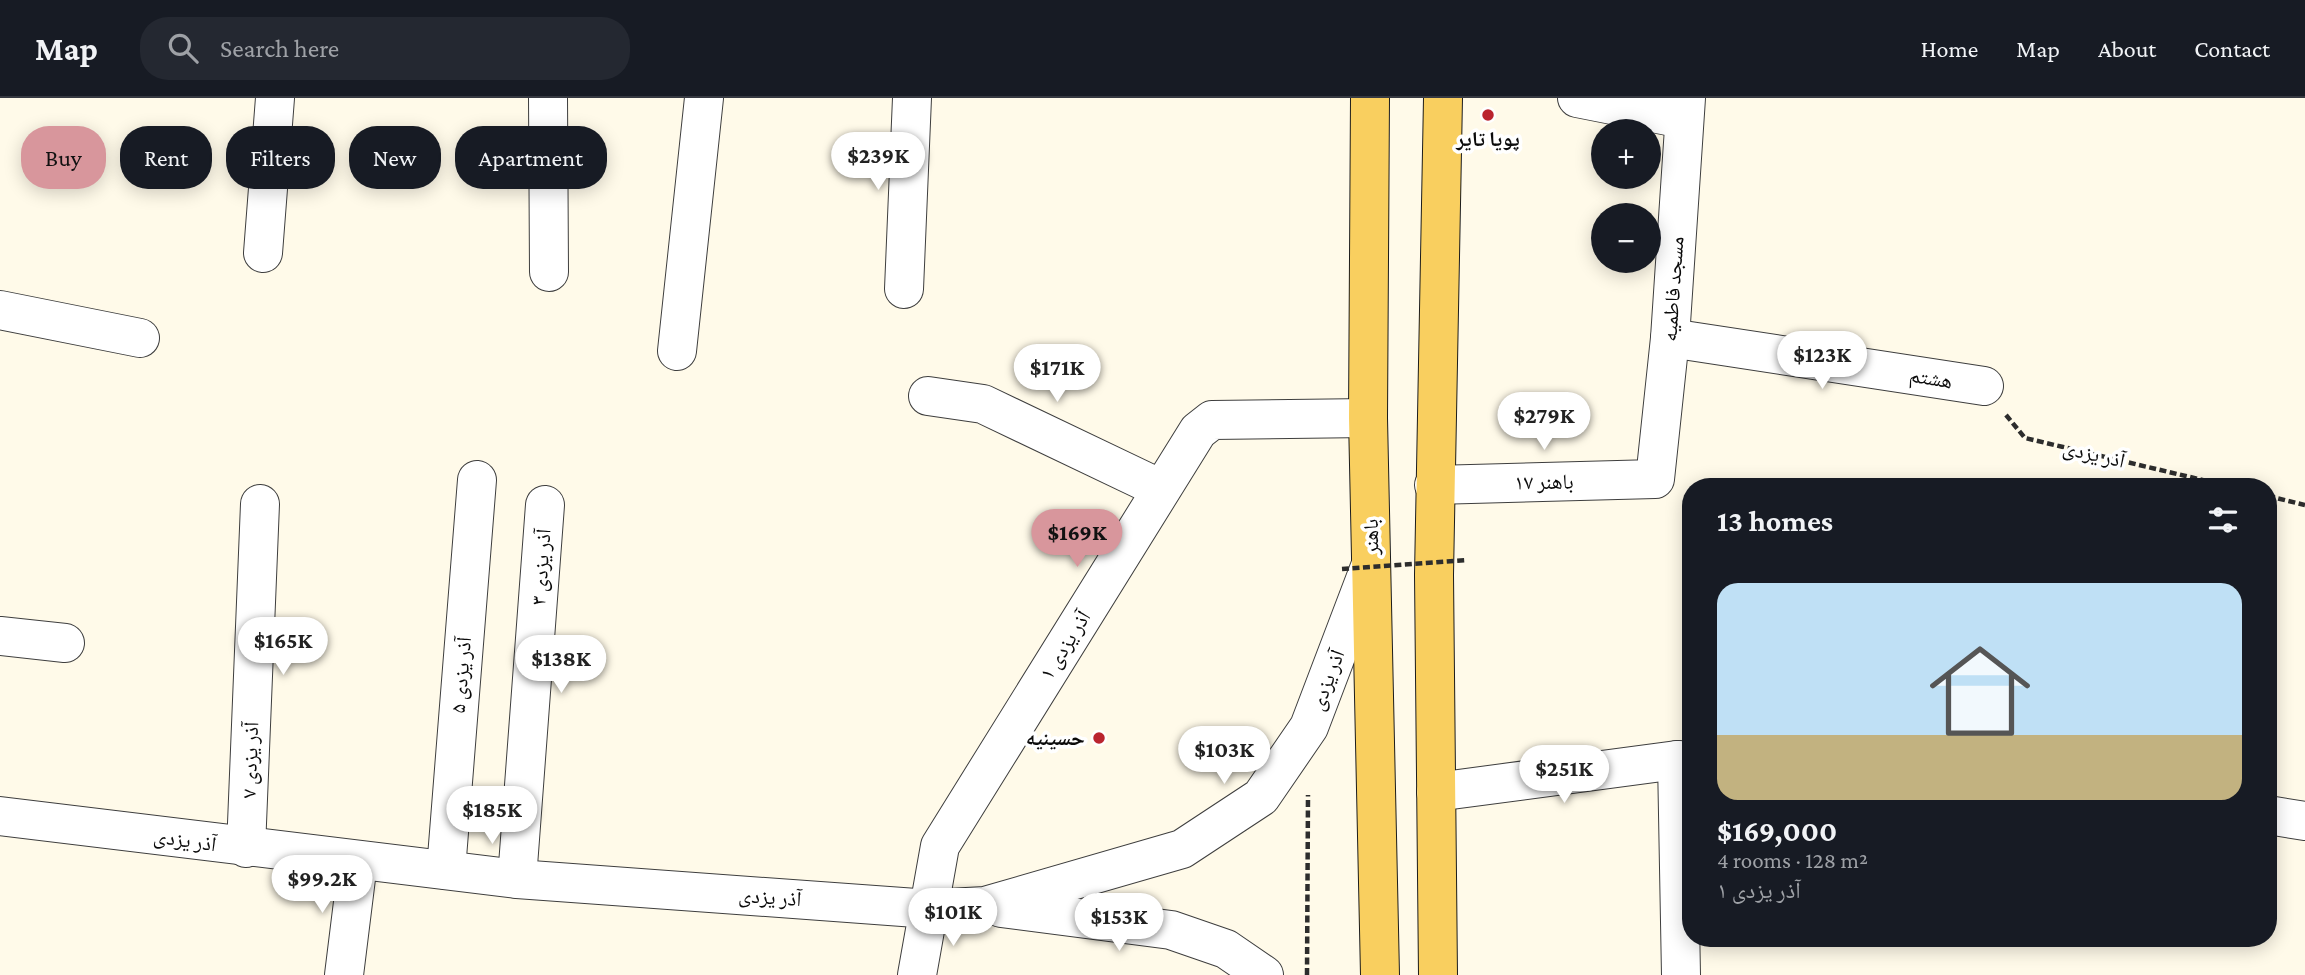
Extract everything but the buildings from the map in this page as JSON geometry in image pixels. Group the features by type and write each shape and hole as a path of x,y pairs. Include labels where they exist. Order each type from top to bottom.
{"main road":[{"name":"باهنر","path":"1370,98 1368,418 1357,567 1380,975"},
{"path":"1438,975 1434,485 1443,98"}],"street":[{"path":"263,254 275,98"},
{"path":"548,98 549,272"},
{"path":"677,351 704,98"},
{"path":"904,289 912,98"},
{"path":"1577,98 1685,109"},
{"name":"مسجد فاطمیه","path":"1655,479 1670,338 1685,109"},
{"path":"0,310 140,338"},
{"name":"هشتم","path":"1670,338 1984,386"},
{"path":"928,396 994,409 1161,489"},
{"name":"آذر یزدی ۱","path":"917,975 940,846 1198,431 1212,420 1368,418"},
{"name":"باهنر ۱۷","path":"1434,485 1655,479"},
{"name":"آذر یزدی ۵","path":"446,870 477,480"},
{"name":"آذر یزدی ۷","path":"246,848 260,504"},
{"name":"آذر یزدی ۳","path":"517,879 545,505"},
{"name":"آذر یزدی","path":"0,816 358,862 517,879 930,909 985,906 1182,849 1261,797 1309,727 1357,567"},
{"path":"0,636 65,643"},
{"path":"1436,792 1682,760"},
{"path":"2277,816 2305,821"},
{"path":"344,975 358,862"},
{"path":"1681,975 1682,903"},
{"path":"985,906 1171,930 1226,949 1264,975"}],"path":[{"name":"آذر یزدی","path":"1984,386 2025,438 2194,478"},
{"path":"2277,498 2305,505"},
{"path":"1357,567 1467,560"},
{"path":"1307,975 1309,782"}],"place":[{"name":"پویا تایر","path":"1488,115"},
{"name":"حسینیه","path":"1099,738"}]}
